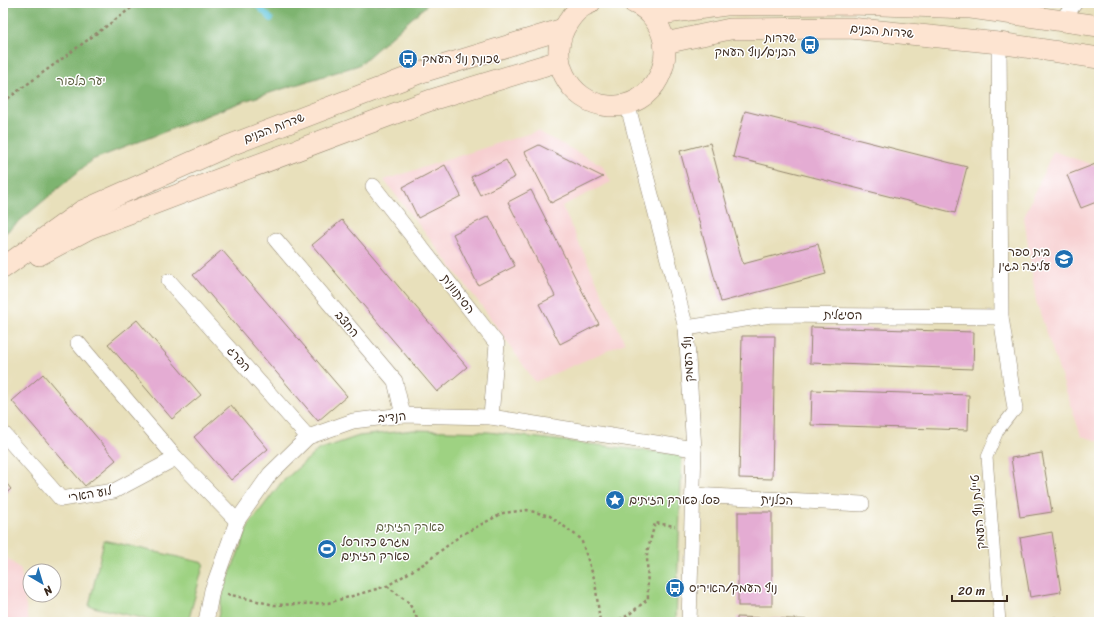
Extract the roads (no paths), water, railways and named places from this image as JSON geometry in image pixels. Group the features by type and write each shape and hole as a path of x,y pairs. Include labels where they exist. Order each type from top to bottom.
{"main road":[{"path":"590,3 573,15 563,29 558,45 559,61 565,78 576,92 591,102 609,106 627,103 642,97 653,87 662,73 666,58 666,43 661,28 652,15 634,3"},
{"name":"שדרות הבנים","path":"652,15 726,5 851,4 971,8 1099,26"},
{"name":"שדרות הבנים","path":"666,43 730,29 850,28 1000,43 1099,58"},
{"name":"שדרות הבנים","path":"3,268 82,211 228,146 422,72 563,29"},
{"path":"3,274 90,228 431,100 559,61"}],"street":[{"path":"1061,21 1075,3"},
{"path":"1000,43 1001,317 1015,409"},
{"name":"נוף העמק","path":"627,103 686,328 694,449 689,622"},
{"name":"הסיתוונית","path":"373,186 497,344 491,417"},
{"name":"החצב","path":"276,240 395,381 403,415"},
{"name":"הפרג","path":"169,281 308,437"},
{"name":"הסיגלית","path":"686,328 771,315 1001,317"},
{"path":"78,343 176,458 237,521"},
{"name":"טיילת נוף העמק","path":"1000,622 987,457 998,431 1015,409"},
{"name":"הנדיב","path":"206,622 212,590 237,521 270,474 308,437 353,421 403,415 491,417 694,449"},
{"name":"לוע הארי","path":"3,433 61,499 114,491 176,458"},
{"name":"הכלנית","path":"693,495 862,504"}],"waterway":[{"path":"255,3 271,19"}],"place":[{"name":"שדרות הבנים/נוף העמק","path":"810,45"},
{"name":"שכונת נוף העמק","path":"408,59"},
{"name":"בית ספר עליזה בגין","path":"1064,259"},
{"name":"פסל פארק הזיתים","path":"615,500"},
{"name":"מגרש כדורסל פארק הזיתים","path":"327,549"},
{"name":"נוף העמק/האיריס","path":"675,588"}],"park label":[{"name":"יער בלפור","path":"81,81"},
{"name":"פארק הזיתים","path":"410,527"}]}
